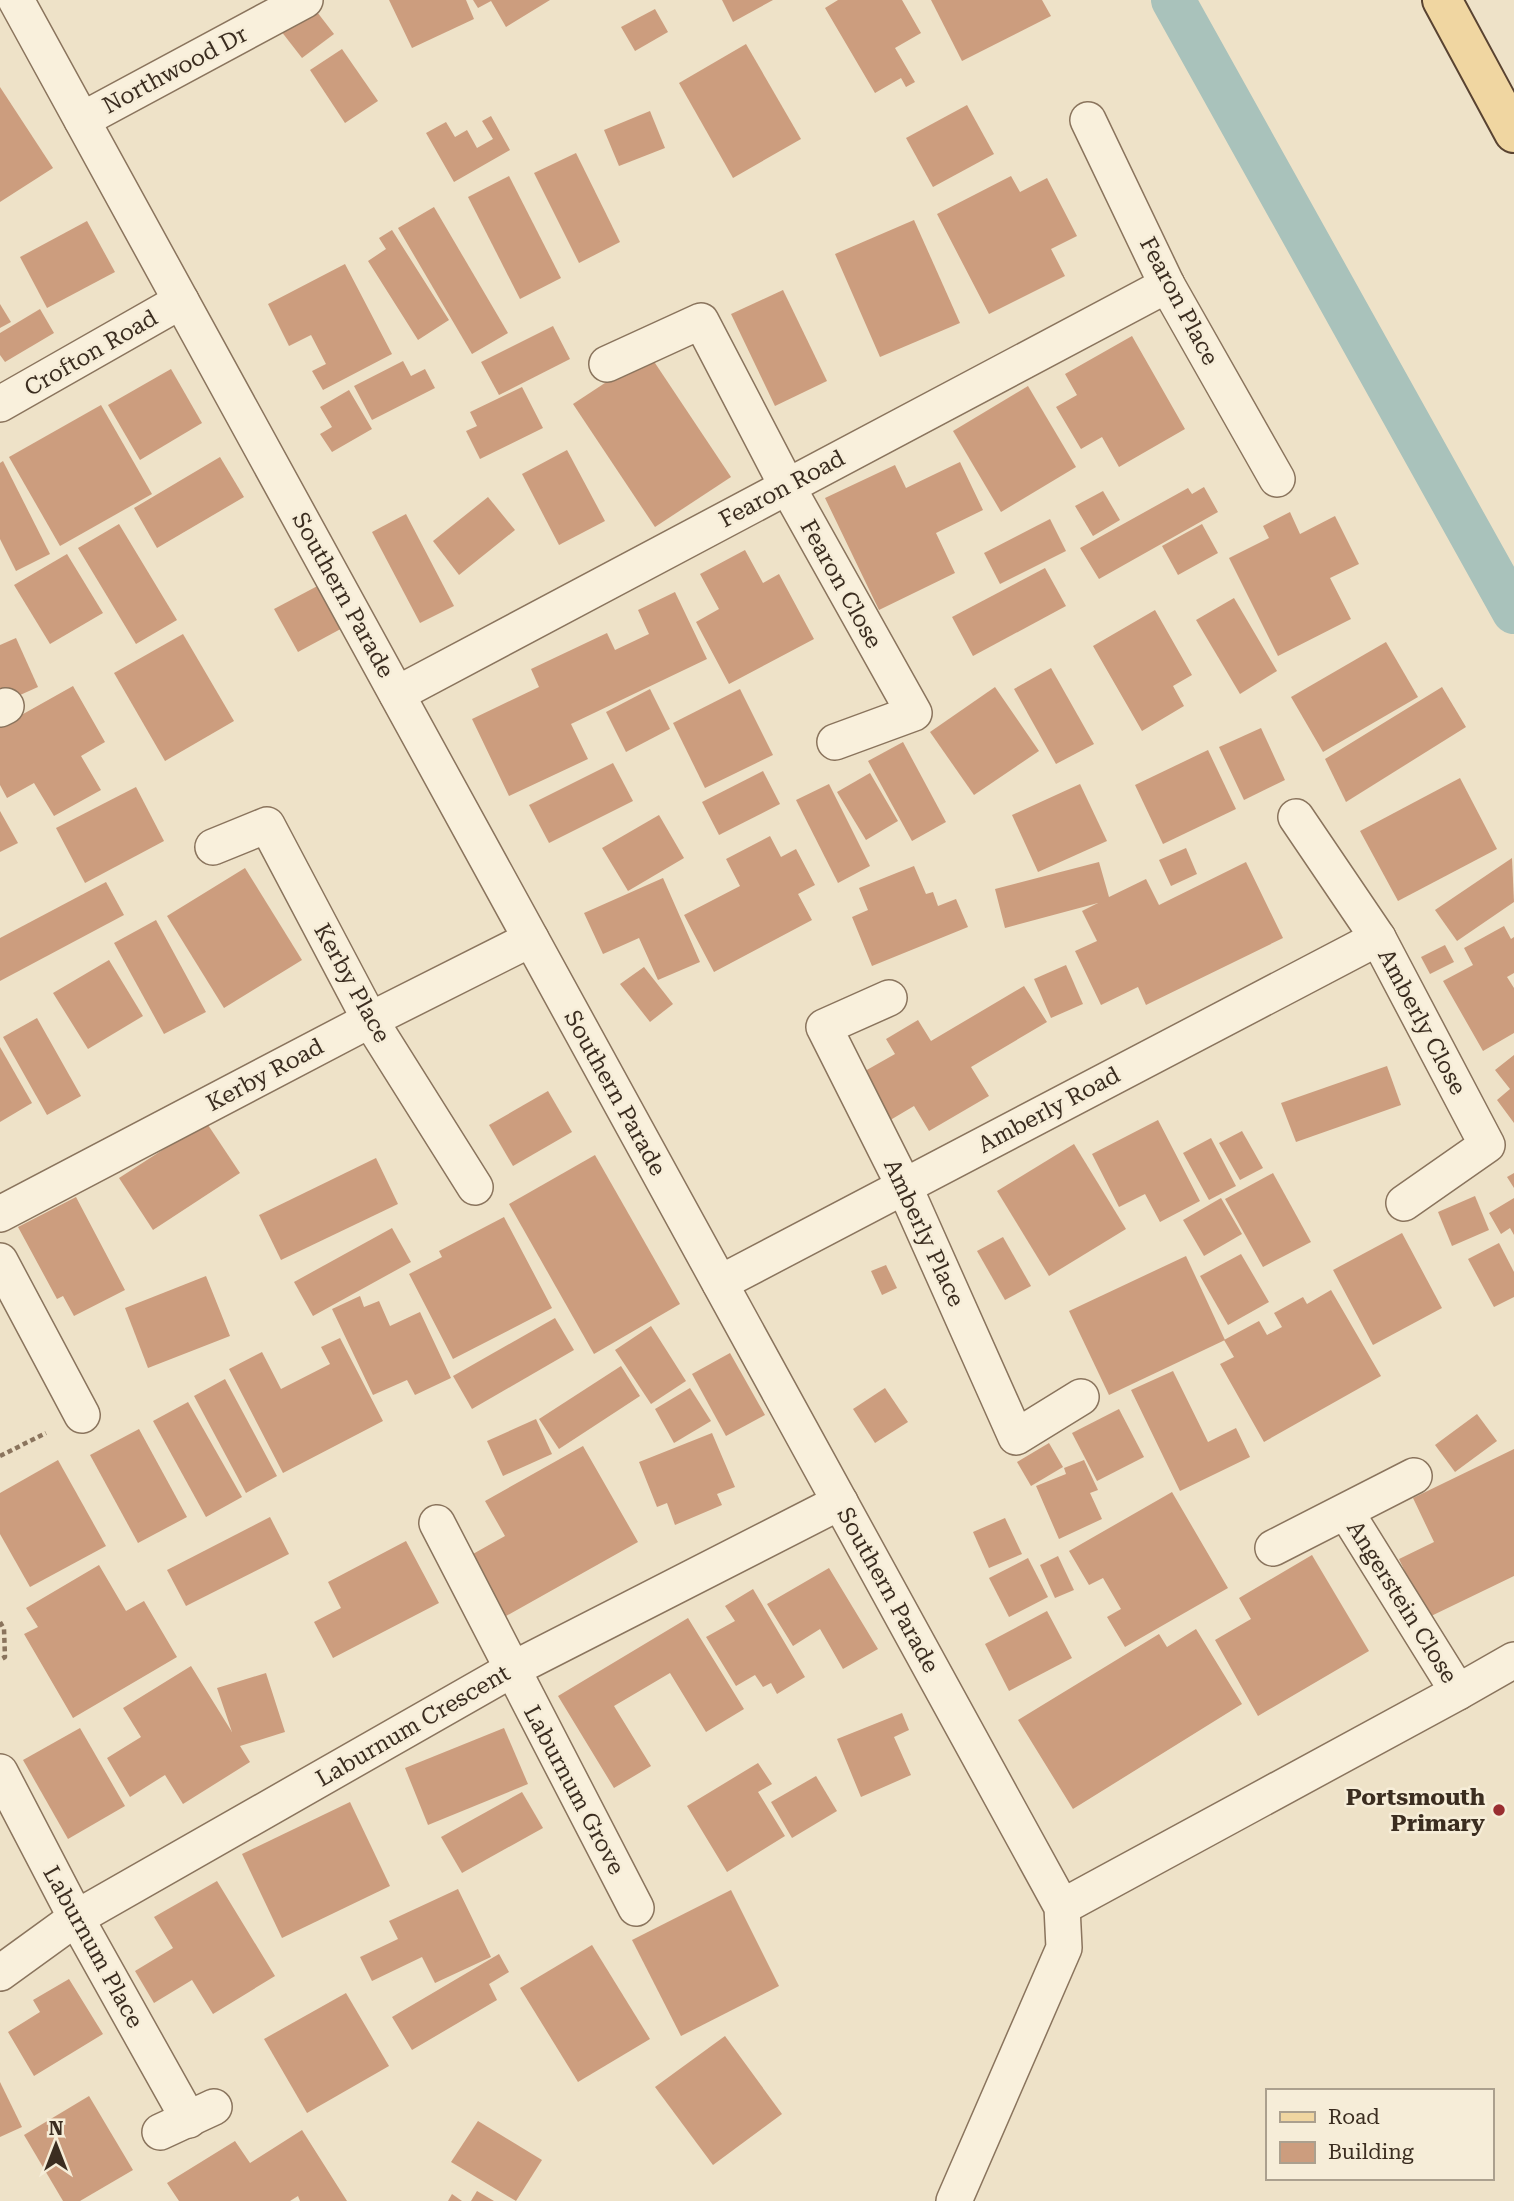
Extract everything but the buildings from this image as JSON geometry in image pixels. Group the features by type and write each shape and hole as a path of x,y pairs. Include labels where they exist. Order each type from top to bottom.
{"main road":[{"path":"1442,0 1514,132"}],"street":[{"name":"Southern Parade","path":"16,0 1062,1907 1064,1948 954,2201"},
{"name":"Northwood Dr","path":"82,120 305,0"},
{"name":"Fearon Place","path":"1088,120 1167,285 1277,479"},
{"name":"Fearon Road","path":"397,694 1167,285"},
{"name":"Crofton Road","path":"0,404 181,301"},
{"name":"Fearon Close","path":"607,364 701,321 787,486 914,713 835,742"},
{"name":"Amberly Close","path":"1296,817 1378,938 1487,1145 1404,1203"},
{"name":"Kerby Place","path":"212,847 267,825 370,1020 475,1187"},
{"name":"Amberly Road","path":"720,1283 1378,938"},
{"name":"Kerby Road","path":"0,1214 370,1020 531,939"},
{"name":"Amberly Place","path":"889,998 824,1027 904,1186 1016,1437 1081,1397"},
{"path":"0,1261 82,1415"},
{"name":"Angerstein Close","path":"1273,1548 1414,1476"},
{"name":"Laburnum Crescent","path":"0,1973 76,1918 512,1670 840,1502"},
{"name":"Angerstein Close","path":"1346,1512 1458,1692"},
{"name":"Laburnum Grove","path":"437,1523 636,1908"},
{"path":"1062,1907 1514,1660"},
{"name":"Laburnum Place","path":"0,1772 76,1918 188,2120"}],"path":[{"path":"0,1456 82,1415"},
{"path":"0,1622 4,1629 5,1657 0,1660"}],"waterway":[{"path":"1173,0 1514,612"}],"place":[{"name":"Portsmouth Primary","path":"1499,1810"}]}
